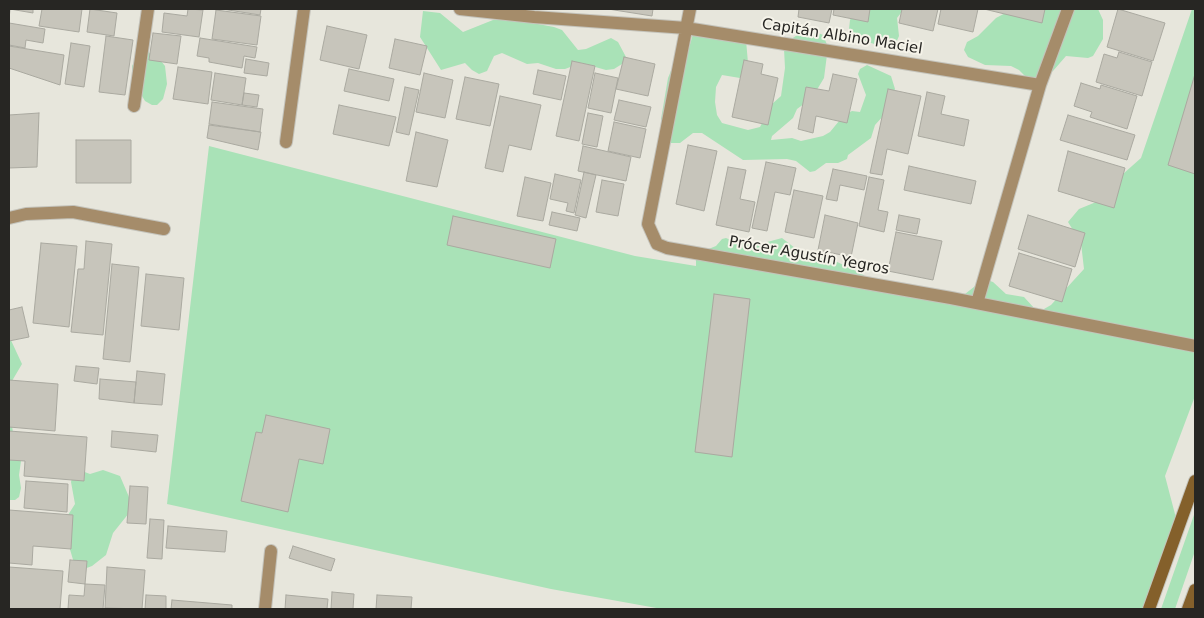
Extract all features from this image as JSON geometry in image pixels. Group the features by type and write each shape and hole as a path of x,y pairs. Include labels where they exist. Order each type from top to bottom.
{"main road":[{"path":"1149,609 1195,481"},
{"path":"1188,609 1195,590"}],"street":[{"path":"134,106 148,9"},
{"path":"286,142 304,9"},
{"name":"Capitán Albino Maciel","path":"460,9 534,17 686,28 1040,85"},
{"path":"686,28 690,9"},
{"path":"977,303 1040,85 1068,9"},
{"name":"Prócer Agustín Yegros","path":"686,28 648,224 657,244 667,248 977,303 1195,346"},
{"path":"9,218 26,214 73,212 164,229"},
{"path":"265,609 272,551"}],"green space":[{"path":"855,9 904,9 897,18 899,36 895,45 887,48 852,37 849,29 850,20"},
{"path":"1013,9 1098,9 1103,20 1103,39 1093,56 1088,58 1066,56 1053,71 1034,81 1028,79 1019,70 1011,66 985,65 968,57 964,50 967,42 978,36 996,18"},
{"path":"1192,9 1195,9 1195,396 1165,476 1176,518 1143,609 662,609 551,589 167,504 209,146 635,256 696,266 696,259 701,252 716,246 722,239 726,238 735,242 760,244 782,238 804,255 831,259 860,273 879,285 957,297 965,294 984,279 993,282 1006,294 1024,297 1035,309 1044,309 1051,305 1084,269 1081,243 1068,222 1079,209 1101,200 1123,174 1141,158"},
{"path":"423,11 440,13 463,32 493,20 511,19 554,27 562,30 578,50 586,49 611,38 618,42 626,57 622,64 614,69 606,70 581,63 565,69 556,69 538,63 527,64 502,53 494,56 487,71 479,74 465,63 441,70 420,37"},
{"path":"812,30 823,35 828,47 824,78 812,98 797,109 793,118 772,136 771,140 792,138 801,141 823,136 830,132 844,115 852,111 860,112 866,95 858,74 860,69 867,65 891,76 895,89 884,115 875,125 871,138 848,155 847,159 838,163 826,163 815,171 810,172 796,161 787,159 743,160 702,133 693,133 680,143 671,143 666,136 661,119 668,78 673,66 687,55 693,34 746,40 748,63 745,71 740,78 722,75 716,87 715,102 717,115 722,123 748,130 760,127 772,104 781,96 785,68 784,49 788,41 799,34"},
{"path":"146,49 152,56 157,56 165,66 167,84 163,99 157,105 152,105 145,101 132,79 132,66 139,52"},
{"path":"9,336 22,364 9,386"},
{"path":"9,423 12,426 21,461 19,475 21,488 19,497 15,500 9,500"},
{"path":"103,470 120,476 132,504 129,513 113,533 106,555 92,566 84,569 74,563 69,546 68,515 75,504 71,482 72,478 82,471 90,474"},
{"path":"1195,512 1195,551 1175,609 1161,609"}],"building":[{"path":"10,9 33,9 33,13"},
{"path":"42,9 82,9 79,32 39,26"},
{"path":"90,9 117,13 114,36 87,32"},
{"path":"188,9 203,10 199,37 162,32 164,13 187,16"},
{"path":"222,9 261,9 260,15"},
{"path":"608,9 653,9 652,16"},
{"path":"799,9 832,9 829,23 798,17"},
{"path":"834,9 870,9 868,22 833,15"},
{"path":"902,9 938,9 933,31 899,23"},
{"path":"941,9 978,9 973,32 938,24"},
{"path":"984,9 1045,9 1042,23"},
{"path":"1118,9 1165,23 1153,61 1107,47"},
{"path":"216,10 261,16 257,45 212,39"},
{"path":"9,23 45,29 43,43 26,40 25,48 9,45"},
{"path":"327,26 367,35 359,69 320,60"},
{"path":"153,33 181,36 177,64 149,60"},
{"path":"106,36 133,40 125,95 99,92"},
{"path":"200,38 257,47 255,58 244,56 242,68 209,62 209,58 197,56"},
{"path":"395,39 427,46 420,75 389,68"},
{"path":"71,43 90,46 84,87 65,84"},
{"path":"9,46 64,55 60,85 9,68"},
{"path":"1119,52 1152,62 1142,96 1096,82 1104,54 1117,58"},
{"path":"624,57 655,64 648,96 616,89"},
{"path":"246,59 269,63 267,76 244,73"},
{"path":"744,60 763,64 761,74 778,78 768,125 732,117"},
{"path":"572,61 595,66 579,141 556,136"},
{"path":"178,67 212,72 208,104 173,99"},
{"path":"349,69 394,79 389,101 344,91"},
{"path":"538,70 566,76 561,100 533,94"},
{"path":"215,73 246,78 242,105 211,100"},
{"path":"424,73 453,80 445,118 416,112"},
{"path":"595,73 618,78 611,113 588,108"},
{"path":"833,74 857,79 847,123 816,116 813,133 798,129 806,87 829,91"},
{"path":"1195,74 1195,174 1168,165"},
{"path":"465,77 499,84 490,126 456,119"},
{"path":"1081,83 1100,89 1101,85 1137,96 1127,129 1090,117 1092,112 1074,106"},
{"path":"405,87 419,90 409,135 396,132"},
{"path":"888,89 921,96 908,154 887,149 882,175 870,173"},
{"path":"927,92 945,96 941,114 969,120 964,146 918,136"},
{"path":"244,93 259,95 257,107 242,105"},
{"path":"500,96 541,105 531,150 509,145 503,172 485,168"},
{"path":"619,100 651,107 646,127 614,120"},
{"path":"212,102 263,109 260,132 209,124"},
{"path":"339,105 396,117 389,146 333,134"},
{"path":"39,113 37,167 9,168 9,115"},
{"path":"588,113 603,116 597,147 582,144"},
{"path":"1068,115 1135,135 1127,160 1060,140"},
{"path":"614,122 646,129 640,158 608,151"},
{"path":"209,125 261,132 258,150 207,138"},
{"path":"416,132 448,140 437,187 406,181"},
{"path":"76,140 131,140 131,183 76,183"},
{"path":"688,145 717,151 704,211 676,204"},
{"path":"583,146 631,157 626,181 578,171"},
{"path":"1068,151 1125,168 1114,208 1058,191"},
{"path":"766,162 796,168 790,195 775,192 767,231 752,228"},
{"path":"909,166 976,181 971,204 904,190"},
{"path":"728,167 746,170 740,199 755,202 749,232 716,225"},
{"path":"833,169 867,176 864,190 840,185 837,201 826,199"},
{"path":"584,172 596,175 586,218 575,215"},
{"path":"555,174 581,180 574,213 566,211 568,203 550,199"},
{"path":"525,177 551,183 543,221 517,216"},
{"path":"869,177 884,180 878,210 888,212 884,232 859,226"},
{"path":"602,180 624,184 618,216 596,212"},
{"path":"794,190 823,196 814,238 785,232"},
{"path":"552,212 580,218 577,231 549,225"},
{"path":"825,215 858,223 851,257 818,250"},
{"path":"899,215 920,219 917,234 896,230"},
{"path":"1028,215 1085,233 1075,267 1018,249"},
{"path":"453,216 556,239 550,268 447,245"},
{"path":"896,232 942,241 933,280 888,271"},
{"path":"86,241 112,244 103,335 71,332 78,269 84,269"},
{"path":"41,243 77,246 69,327 33,323"},
{"path":"1019,253 1072,269 1062,302 1009,286"},
{"path":"112,264 139,267 130,362 103,359"},
{"path":"146,274 184,278 179,330 141,326"},
{"path":"714,294 750,299 732,457 695,452"},
{"path":"22,307 29,337 9,341 9,310"},
{"path":"76,366 99,368 97,384 74,381"},
{"path":"137,371 165,374 162,405 134,403"},
{"path":"100,379 136,382 134,403 99,399"},
{"path":"9,380 58,384 55,431 9,427"},
{"path":"266,415 330,429 323,464 299,459 288,512 241,501 256,432 262,433"},
{"path":"9,431 87,437 84,481 24,476 25,461 9,460"},
{"path":"112,431 158,435 156,452 111,447"},
{"path":"26,481 68,484 67,512 24,508"},
{"path":"130,486 148,487 146,524 127,523"},
{"path":"9,510 73,515 71,549 33,546 32,565 9,563"},
{"path":"150,519 164,520 162,559 147,558"},
{"path":"168,526 227,531 225,552 166,548"},
{"path":"293,546 335,559 331,571 289,558"},
{"path":"70,560 87,561 85,584 68,582"},
{"path":"9,567 63,571 60,609 9,609"},
{"path":"107,567 145,570 142,609 105,608"},
{"path":"85,584 105,585 103,609 68,609 69,595 84,596"},
{"path":"332,592 354,594 353,609 331,609"},
{"path":"146,595 166,596 166,609 145,609"},
{"path":"286,595 328,599 327,609 285,609"},
{"path":"377,595 412,597 411,609 376,609"},
{"path":"172,600 232,605 232,609 171,609"}]}
